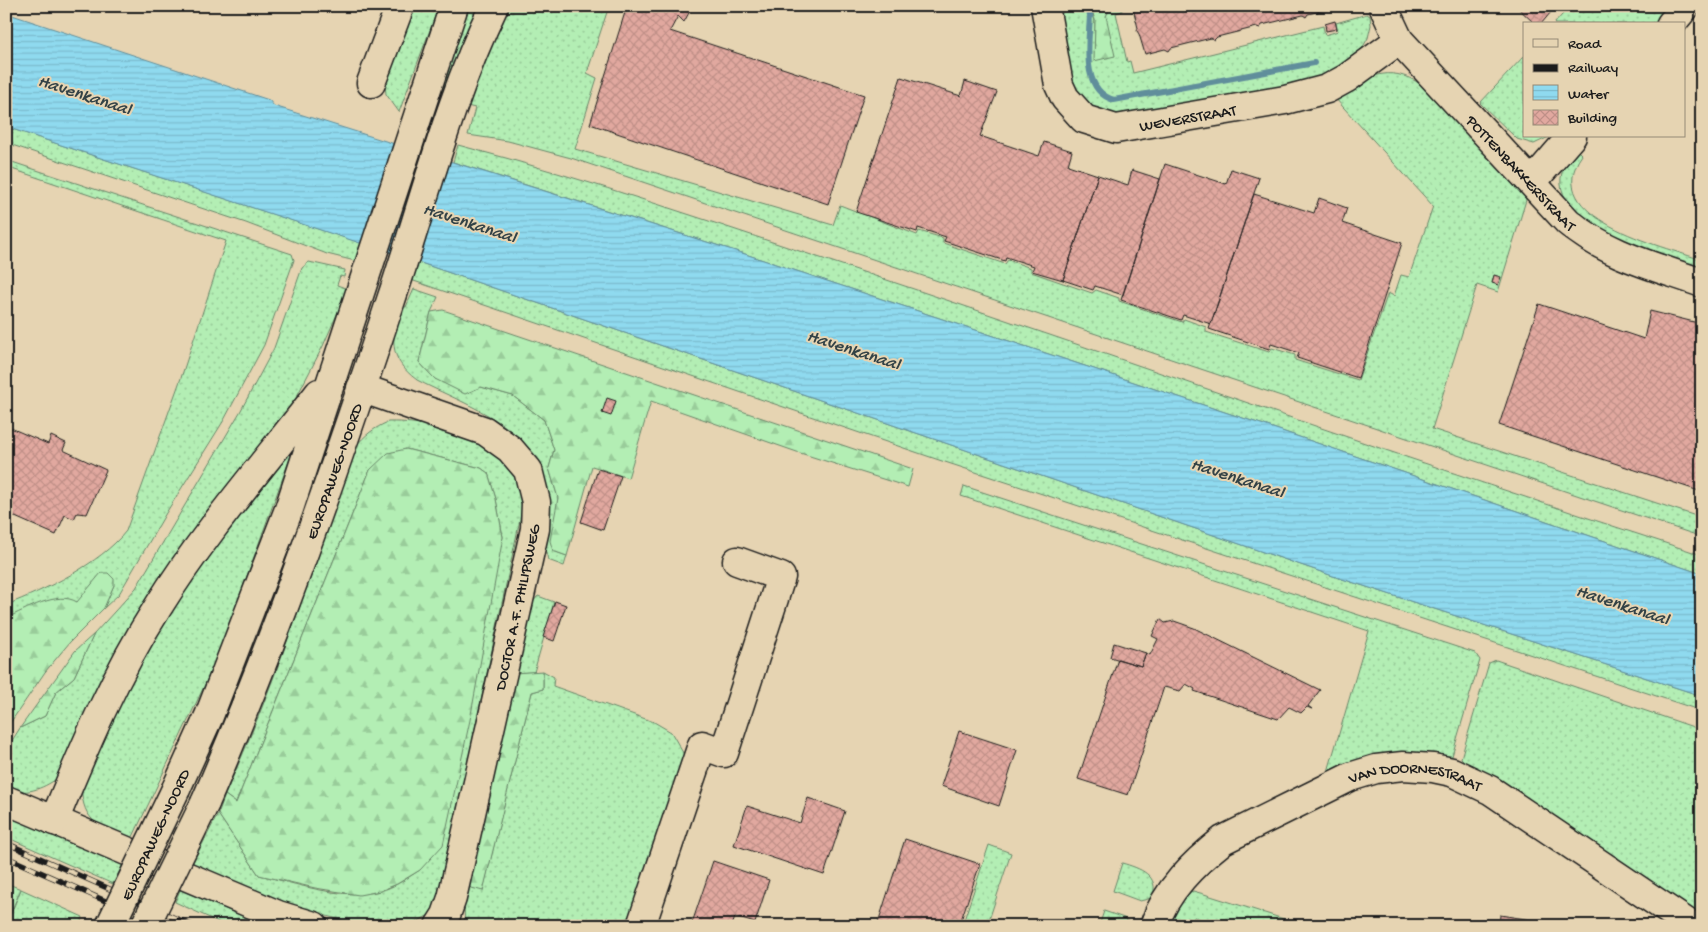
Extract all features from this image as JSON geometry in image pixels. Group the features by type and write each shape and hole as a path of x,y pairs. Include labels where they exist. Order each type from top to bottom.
{"street":[{"path":"371,83 400,6"},
{"name":"EUROPAWEG-NOORD","path":"110,926 176,790 209,716 289,509 454,6"},
{"name":"EUROPAWEG-NOORD","path":"145,926 205,803 279,622 391,301 468,65 494,6"},
{"name":"WEVERSTRAAT","path":"1045,6 1059,85 1065,98 1084,119 1116,129 1285,100 1327,89 1346,78 1399,40"},
{"name":"POTTENBAKKERSTRAAT","path":"1383,6 1399,40 1461,109 1533,182 1568,222 1588,239 1607,249 1702,283"},
{"path":"1673,22 1686,6"},
{"path":"1533,182 1570,138"},
{"path":"54,821 95,724 132,651 158,606 206,537 331,378"},
{"name":"DOCTOR A.F. PHILIPSWEG","path":"361,388 485,431 510,449 528,470 536,502 535,529 456,879 446,915 439,926"},
{"path":"641,926 702,745 724,753 780,577 737,562"},
{"name":"VAN DOORNESTRAAT","path":"1154,926 1160,908 1174,888 1205,854 1223,840 1350,777 1376,769 1403,766 1452,772 1490,790 1692,926"},
{"path":"6,800 278,915 314,926"}],"green space":[{"path":"412,6 439,6 399,112 386,94 384,75"},
{"path":"468,6 482,6 447,91 439,89"},
{"path":"508,6 609,6 587,73 597,78 575,149 833,225 840,205 917,235 919,231 943,238 943,243 1005,264 1008,260 1031,268 1031,272 1092,293 1096,290 1119,298 1119,301 1182,322 1184,319 1206,327 1206,332 1269,352 1272,348 1295,355 1295,360 1358,380 1388,293 1394,296 1401,275 1409,277 1433,206 1334,97 1356,84 1377,75 1398,74 1409,78 1422,85 1524,193 1526,200 1498,292 1477,285 1432,429 1702,518 1702,537 571,158 508,141 468,135 475,108 467,106"},
{"path":"1058,6 1091,6 1095,21 1095,61 1106,16 1111,6 1121,6 1122,11 1116,13 1127,62 1130,61 1133,73 1323,26 1325,35 1338,31 1336,23 1367,14 1370,16 1371,25 1368,38 1360,52 1350,63 1313,83 1124,116 1095,110 1079,97 1073,87 1065,60"},
{"path":"1091,6 1111,6 1106,16 1115,56 1094,61 1095,21"},
{"path":"1570,6 1670,6 1656,22 1556,22"},
{"path":"1523,57 1523,138 1547,138 1534,144 1517,139 1480,103"},
{"path":"6,127 361,243 355,261 327,254 246,223 6,143"},
{"path":"458,145 558,173 706,220 1489,485 1702,555 1702,574 1261,424 745,254 453,162"},
{"path":"1576,149 1582,155 1573,177 1577,196 1590,212 1610,226 1635,237 1702,260 1702,270 1655,255 1627,243 1600,229 1577,213 1563,194 1562,173"},
{"path":"6,160 292,254 294,260 264,345 224,420 166,513 119,594 104,608 114,585 77,602 57,599 6,618 6,605 38,592 71,575 102,554 126,531 181,378 226,241 6,167"},
{"path":"415,261 1330,575 1702,696 1702,711 939,460 408,279"},
{"path":"309,262 345,270 344,277 340,276 337,285 348,289 323,346 283,423 58,778 33,790 20,791 6,788 6,750 20,728 45,716 56,692 74,677 94,634 136,588 240,412 274,348 302,268"},
{"path":"414,289 438,297 431,312 419,362 435,379 481,387 513,396 544,420 554,450 549,468 558,498 553,551 567,556 564,566 548,560 545,548 541,476 531,452 504,425 469,405 417,380 400,364 394,346 395,328 402,306 406,307"},
{"path":"443,310 913,469 908,487 797,452 651,401 628,478 592,466 567,556 553,551 550,541 558,498 549,468 554,450 544,420 513,396 481,387 465,394 435,379 419,362 431,312"},
{"path":"388,422 413,423 436,427 493,449 504,459 513,472 520,494 522,510 438,901 431,914 409,926 363,926 290,906 191,866 218,814 259,875 319,890 366,894 391,887 420,870 503,537 496,499 488,473 481,468 406,449 370,470 236,803 225,795 278,666 355,447 370,432"},
{"path":"298,436 216,661 131,841 92,820 84,804 81,778 178,589"},
{"path":"406,449 481,468 488,473 496,499 503,537 470,720 443,845 420,870 397,884 380,891 359,895 315,888 259,875 218,814 225,795 236,803 370,470 388,453"},
{"path":"964,486 1475,653 1480,660 1452,756 1327,775 1369,631 961,496"},
{"path":"101,573 108,573 114,579 114,585 104,608 70,642 45,672 6,729 6,618 42,602 60,598 77,602"},
{"path":"538,596 554,602 534,672 514,673 532,603"},
{"path":"94,634 74,677 56,692 45,716 20,728 75,651"},
{"path":"1496,660 1702,730 1702,919 1470,767 1461,758 1489,663"},
{"path":"543,671 554,677 553,686 654,722 671,732 686,758 629,926 465,926 464,906 468,887 483,890 532,692 543,689"},
{"path":"543,671 543,689 532,692 483,891 468,887 514,673"},
{"path":"6,814 124,862 113,884 6,837"},
{"path":"989,845 1011,853 987,926 962,926"},
{"path":"1122,863 1141,870 1151,878 1154,884 1152,898 1140,901 1113,891"},
{"path":"6,883 21,889 6,923"},
{"path":"21,889 83,917 79,926 6,926"},
{"path":"180,890 266,926 227,926 175,902"},
{"path":"1193,891 1306,926 1219,926 1194,917 1191,926 1167,926 1184,894"},
{"path":"1104,911 1124,918 1133,926 1099,926"}],"water":[{"name":"Havenkanaal","path":"6,13 269,100 274,106 745,254 1261,424 1702,574 1702,696 1330,575 415,261 6,127"}],"building":[{"path":"627,6 684,6 691,9 684,22 678,16 670,31 864,95 828,204 590,124"},
{"path":"1138,6 1328,6 1329,9 1308,14 1306,17 1303,15 1262,25 1260,28 1257,27 1217,37 1214,40 1211,38 1171,48 1169,51 1165,49 1145,54 1137,31 1133,8"},
{"path":"1516,6 1556,6 1543,22 1533,22"},
{"path":"1335,21 1337,29 1326,31 1325,24"},
{"path":"901,77 961,96 965,81 997,92 980,136 1039,156 1044,142 1072,151 1068,165 1098,175 1063,280 1032,271 1034,266 1006,257 1005,261 944,241 946,237 918,228 917,232 856,212"},
{"path":"1165,164 1226,184 1231,169 1259,178 1211,324 1183,315 1181,320 1121,300"},
{"path":"1132,170 1160,179 1123,295 1095,286 1093,290 1063,280 1098,175 1128,185"},
{"path":"1254,194 1314,213 1319,198 1347,208 1342,223 1402,243 1358,378 1297,358 1299,353 1271,344 1269,349 1209,329"},
{"path":"1494,275 1501,277 1498,285 1492,283"},
{"path":"1539,304 1644,339 1650,311 1702,324 1702,492 1499,425"},
{"path":"607,398 616,401 611,416 602,413"},
{"path":"6,426 48,444 51,436 66,443 63,450 106,470 87,514 77,513 74,519 65,515 56,535 6,513"},
{"path":"598,469 621,476 603,530 581,522"},
{"path":"555,601 566,605 554,641 543,637"},
{"path":"1160,619 1165,623 1174,621 1194,628 1320,690 1308,706 1312,709 1307,707 1301,713 1289,707 1278,719 1194,691 1195,689 1186,684 1180,691 1164,687 1128,795 1078,779 1118,659 1141,666 1146,653 1150,655 1158,639 1152,636"},
{"path":"1114,643 1146,653 1141,666 1110,657"},
{"path":"959,731 1017,750 999,806 941,786"},
{"path":"808,798 845,811 824,875 734,845 747,806 800,823"},
{"path":"905,839 980,864 959,926 877,926"},
{"path":"713,861 769,880 755,923 735,917 732,926 691,926"},
{"path":"1500,915 1557,924 1557,926 1499,926"}],"waterway":[{"path":"1088,6 1090,15 1088,52 1091,76 1103,95 1114,100 1314,63"}],"railway":[{"path":"6,843 193,926"},
{"path":"6,857 162,926"}]}
